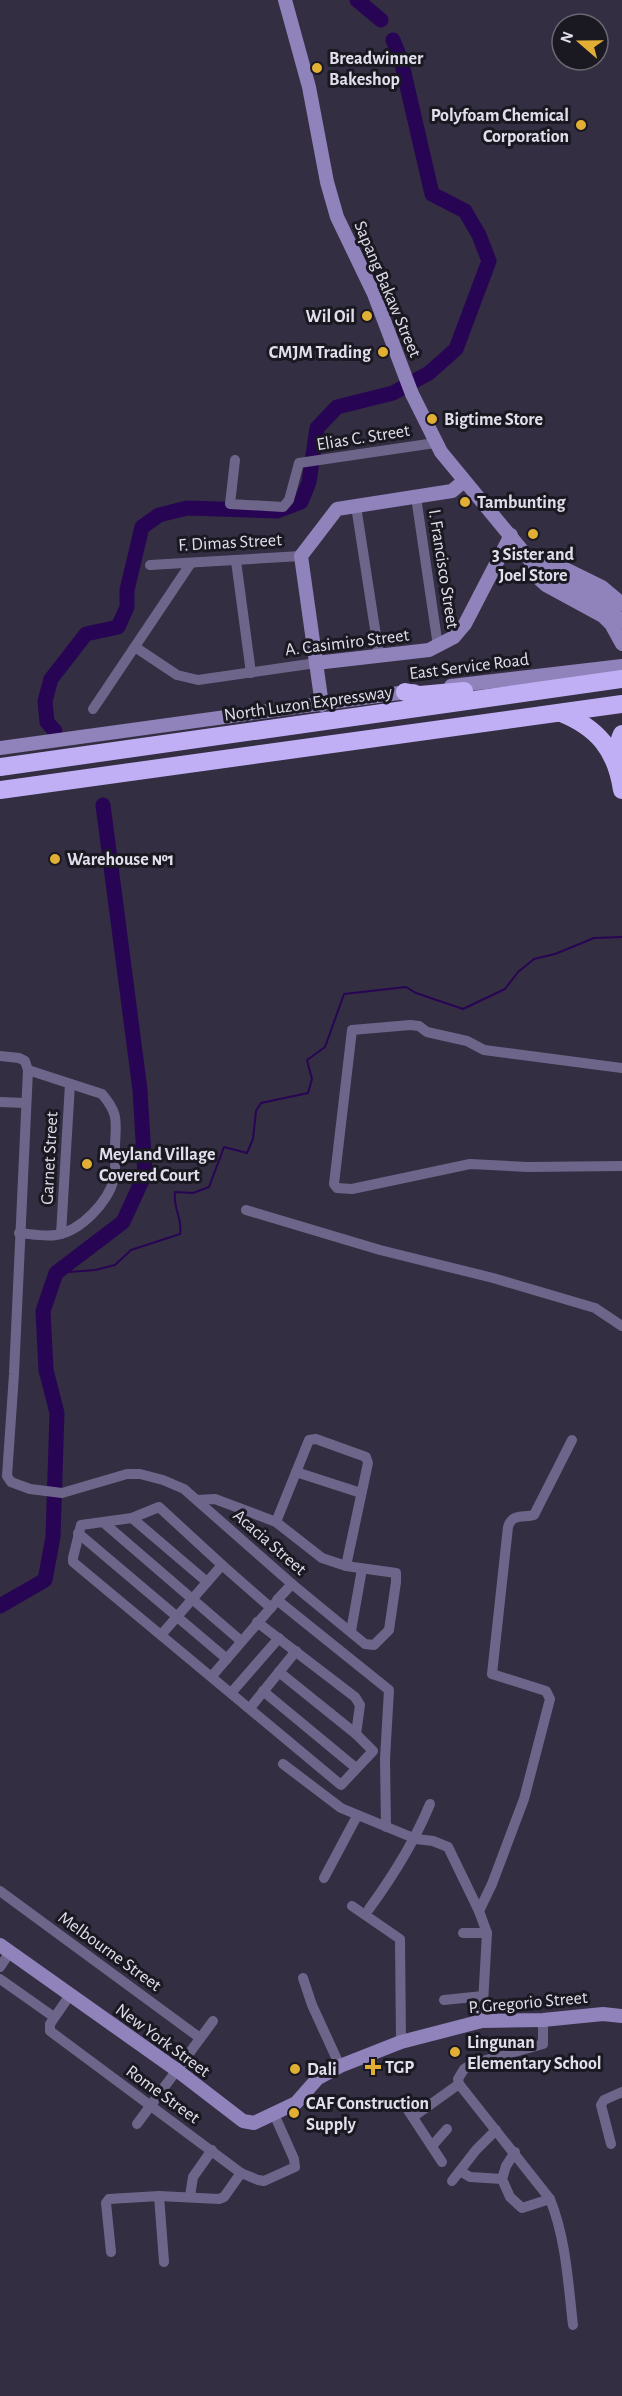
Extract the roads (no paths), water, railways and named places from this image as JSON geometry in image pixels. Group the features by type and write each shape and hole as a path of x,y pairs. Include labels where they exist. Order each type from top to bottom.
{"highway":[{"path":"405,692 420,695 584,676 620,675"},
{"name":"North Luzon Expressway","path":"0,767 620,675"},
{"path":"0,790 622,704"},
{"path":"561,713 593,730 603,739 610,751 622,790"},
{"path":"622,734 619,753 622,763"}],"street":[{"name":"Sapang Bakaw Street","path":"285,0 309,87 327,182 337,217 374,294 412,393 435,442 464,481 530,560 535,575 546,585 603,616 611,624 622,644"},
{"name":"Elias C. Street","path":"235,460 230,502 232,506 283,507 289,500 296,465 435,442"},
{"name":"F. Dimas Street","path":"150,565 301,556 337,509 452,491 464,481"},
{"name":"I. Francisco Street","path":"416,497 438,646"},
{"path":"356,506 379,655"},
{"name":"A. Casimiro Street","path":"135,647 177,675 198,680 429,650 454,637 465,624 511,535"},
{"path":"301,556 322,705"},
{"path":"530,560 546,560 602,587 622,604"},
{"path":"530,560 605,604 622,622"},
{"path":"236,561 251,673"},
{"path":"93,709 191,563"},
{"name":"East Service Road","path":"0,748 405,692"},
{"path":"622,1068 484,1050 466,1041 428,1032 419,1026 352,1030 334,1184 337,1188 352,1189 470,1164 528,1167 622,1166"},
{"path":"0,1056 26,1061 28,1070 14,1374 4,1457"},
{"path":"19,1233 54,1236 61,1234 95,1213 106,1197 114,1178 116,1114 102,1094 28,1070"},
{"name":"Garnet Street","path":"61,1234 70,1084"},
{"path":"0,1102 25,1103"},
{"path":"246,1210 380,1250 493,1278 595,1308 622,1326"},
{"path":"276,1522 309,1440 316,1438 366,1457 368,1463 346,1566"},
{"path":"479,1911 492,1884 524,1799 550,1699 546,1690 492,1674 508,1527 513,1519 520,1515 534,1515 572,1440"},
{"name":"Acacia Street","path":"4,1457 7,1476 11,1482 30,1489 62,1493 127,1474 140,1474 163,1480 184,1489 292,1584 365,1644 371,1646 387,1634 396,1573 362,1569"},
{"path":"296,1472 361,1493"},
{"path":"197,1500 215,1499 276,1522 318,1556 362,1569 351,1631"},
{"path":"373,1751 340,1785 74,1562 72,1558 81,1525 132,1518 160,1507 222,1565 386,1686 389,1695 385,1759 386,1827"},
{"path":"132,1518 207,1582"},
{"path":"104,1523 241,1641"},
{"path":"78,1533 227,1659"},
{"path":"161,1635 222,1565"},
{"path":"212,1676 292,1584"},
{"path":"257,1622 355,1696 360,1705 356,1734"},
{"path":"231,1693 279,1638"},
{"path":"250,1708 296,1651"},
{"path":"279,1672 385,1759"},
{"path":"263,1691 356,1768"},
{"path":"283,1764 332,1802 357,1816 416,1839 433,1841 448,1847 479,1911 487,1933 482,2021"},
{"path":"369,1910 416,1839 430,1804"},
{"path":"324,1878 357,1816"},
{"name":"Melbourne Street","path":"0,1891 200,2038"},
{"path":"352,1906 400,1940 401,2042"},
{"path":"463,1933 487,1933"},
{"path":"0,1967 5,1948"},
{"name":"New York Street","path":"5,1948 243,2121 254,2123 274,2114 296,2103 308,2091"},
{"path":"303,1978 312,2005 340,2066"},
{"path":"0,1979 54,2018 70,1995"},
{"path":"444,2000 483,1996"},
{"name":"P. Gregorio Street","path":"308,2091 318,2078 340,2066 401,2042 482,2021 543,2020 603,2014 622,2016"},
{"name":"Rome Street","path":"54,2018 50,2024 50,2031 241,2173 258,2181 264,2181 294,2169 296,2164 274,2114"},
{"path":"543,2020 543,2044 472,2064 460,2075 459,2084 550,2199 559,2221 564,2244 573,2325"},
{"path":"137,2124 178,2072 213,2021"},
{"path":"413,2117 459,2084"},
{"path":"611,2144 601,2105 604,2100 622,2092"},
{"path":"404,2104 442,2162"},
{"path":"432,2146 447,2129"},
{"path":"452,2181 476,2150 496,2130"},
{"path":"190,2196 193,2176 212,2150"},
{"path":"515,2152 506,2166 502,2179 510,2197 518,2207 532,2206 550,2199"},
{"path":"460,2171 470,2177 502,2179"},
{"path":"111,2252 107,2201 159,2196 222,2198 241,2173"},
{"path":"159,2196 164,2262"}],"waterway":[{"path":"357,0 381,20"},
{"path":"55,731 47,722 45,701 51,679 86,634 118,627 127,607 127,590 142,527 159,515 187,508 277,511 301,502 309,482 317,428 337,407 393,393 429,373 456,349 489,261 479,235 465,211 432,194 401,60 393,40"},
{"path":"0,1606 45,1580 53,1537 57,1413 46,1370 43,1311 56,1273 123,1222 145,1174 140,1090 103,805"},
{"path":"56,1273 95,1270 115,1265 131,1250 180,1234 175,1192 193,1193 209,1187 224,1147 247,1153 253,1139 256,1111 261,1103 308,1093 312,1079 307,1060 325,1047 344,994 406,987 416,993 463,1009 505,989 518,972 534,959 555,954 594,938 622,937"}],"place":[{"name":"Breadwinner Bakeshop","path":"317,68"},
{"name":"Polyfoam Chemical Corporation","path":"581,125"},
{"name":"Wil Oil","path":"367,316"},
{"name":"CMJM Trading","path":"383,352"},
{"name":"Bigtime Store","path":"432,419"},
{"name":"Tambunting","path":"465,502"},
{"name":"3 Sister and Joel Store","path":"533,534"},
{"name":"Warehouse №1","path":"55,859"},
{"name":"Meyland Village Covered Court","path":"87,1164"},
{"name":"Lingunan Elementary School","path":"455,2052"},
{"name":"TGP","path":"373,2067"},
{"name":"Dali","path":"295,2069"},
{"name":"CAF Construction Supply","path":"294,2113"}]}
